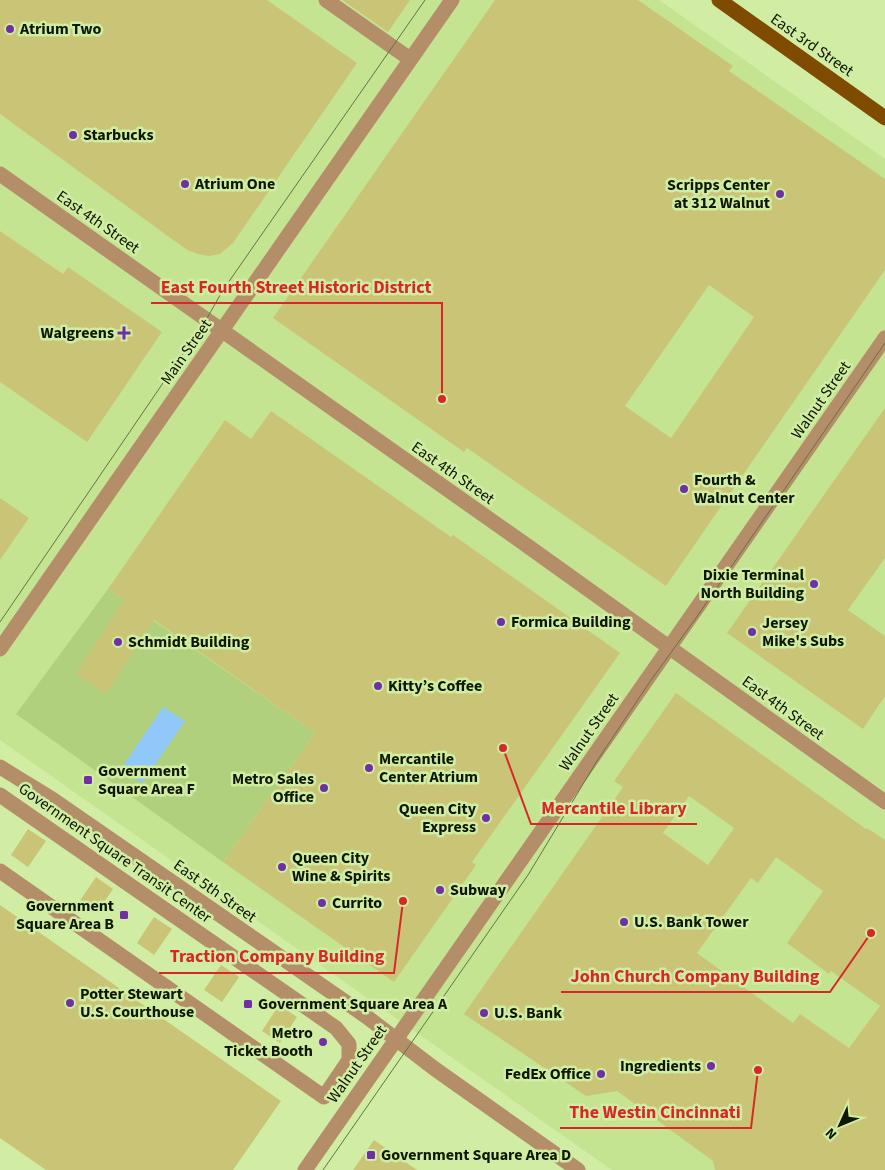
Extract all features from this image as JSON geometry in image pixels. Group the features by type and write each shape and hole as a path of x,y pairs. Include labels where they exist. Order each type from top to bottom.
{"main road":[{"name":"East 3rd Street","path":"719,0 885,118"}],"street":[{"path":"326,0 410,60"},
{"name":"Main Street","path":"0,650 452,0"},
{"name":"East 4th Street","path":"0,174 885,802"},
{"name":"Walnut Street","path":"305,1170 885,338"},
{"name":"East 5th Street","path":"0,767 52,799 359,1012 578,1170"},
{"name":"Government Square Transit Center","path":"0,794 336,1028 349,1044 350,1060 324,1097 0,871"}],"shaded area":[{"path":"0,0 659,0 885,159 885,1170 612,1170 0,740"},
{"path":"108,589 315,733 223,862 16,714"}],"water":[{"path":"163,707 185,721 142,783 121,769"}],"building":[{"name":"Atrium One","path":"0,0 267,0 357,63 233,243 220,254 209,256 187,250 0,114"},
{"path":"342,0 410,0 388,32"},
{"path":"495,0 638,0 733,66 729,71 885,179 885,270 666,586 467,448 464,452 273,318","holes":["709,285 754,317 671,438 625,406"]},
{"path":"0,231 63,274 68,267 162,332 87,442 0,382"},
{"name":"Dixie Terminal North Building","path":"885,408 885,558 848,610 885,636 885,696 863,729 727,633"},
{"path":"271,411 451,537 453,535 620,653 472,862 476,865 394,982 223,862 315,733 154,620 106,694 76,674 124,600 108,589 225,420 251,439"},
{"path":"0,498 29,518 0,560"},
{"path":"676,693 866,829 885,840 885,1170 715,1170 713,1161 617,1091 586,1096 464,1014 623,787 614,781","holes":["689,796 734,828 708,865 663,833","776,857 823,891 787,943 829,974 831,971 880,1006 849,1048 800,1014 793,1023 697,953 751,878 758,883"]},
{"path":"28,829 46,841 28,867 11,855"},
{"path":"96,877 113,889 96,914 79,902"},
{"name":"Potter Stewart U.S. Courthouse","path":"0,905 281,1101 233,1170 46,1170 0,1138"},
{"path":"154,917 172,929 154,955 137,943"},
{"path":"221,965 239,977 222,1002 204,990"},
{"path":"279,1005 297,1017 280,1043 262,1031"},
{"path":"374,1140 417,1170 353,1170"}],"tram line":[{"path":"0,622 206,320 223,290 425,0"},
{"path":"323,1170 528,875 597,761 651,680 696,618 885,343"}],"place":[{"name":"Atrium Two","path":"10,29"},
{"name":"Starbucks","path":"73,135"},
{"name":"Atrium One","path":"185,184"},
{"name":"Scripps Center at 312 Walnut","path":"780,194"},
{"name":"Walgreens","path":"124,333"},
{"name":"East Fourth Street Historic District","path":"442,399"},
{"name":"Fourth & Walnut Center","path":"684,489"},
{"name":"Dixie Terminal North Building","path":"814,584"},
{"name":"Formica Building","path":"501,622"},
{"name":"Jersey Mike's Subs","path":"752,632"},
{"name":"Schmidt Building","path":"118,642"},
{"name":"Kitty’s Coffee","path":"378,686"},
{"name":"Mercantile Library","path":"503,748"},
{"name":"Mercantile Center Atrium","path":"369,768"},
{"name":"Government Square Area F","path":"88,780"},
{"name":"Metro Sales Office","path":"324,788"},
{"name":"Queen City Express","path":"486,818"},
{"name":"Queen City Wine & Spirits","path":"282,867"},
{"name":"Subway","path":"440,890"},
{"name":"Traction Company Building","path":"403,901"},
{"name":"Currito","path":"322,903"},
{"name":"Government Square Area B","path":"124,915"},
{"name":"U.S. Bank Tower","path":"624,922"},
{"name":"John Church Company Building","path":"871,933"},
{"name":"Potter Stewart U.S. Courthouse","path":"70,1003"},
{"name":"Government Square Area A","path":"248,1004"},
{"name":"U.S. Bank","path":"484,1013"},
{"name":"Metro Ticket Booth","path":"323,1042"},
{"name":"Ingredients","path":"711,1066"},
{"name":"The Westin Cincinnati","path":"758,1070"},
{"name":"FedEx Office","path":"601,1074"},
{"name":"Government Square Area D","path":"371,1155"}]}
